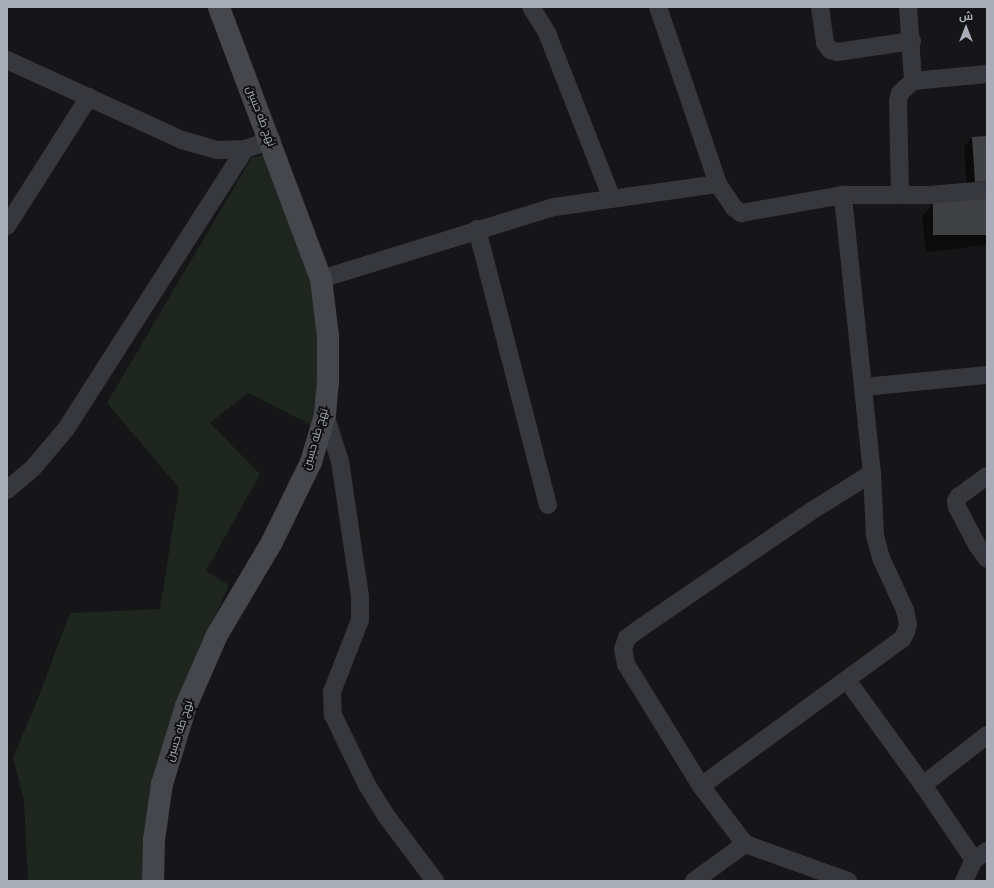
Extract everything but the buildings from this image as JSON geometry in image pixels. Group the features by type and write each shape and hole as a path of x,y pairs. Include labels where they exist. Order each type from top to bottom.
{"main road":[{"name":"نهج طه حسين","path":"153,881 154,840 162,784 186,706 217,636 272,542 304,476 325,415 328,383 328,336 321,279 271,140 220,7"}],"street":[{"path":"531,7 547,33 612,199"},
{"path":"658,7 718,184 734,208 741,213 843,195 930,195 987,190"},
{"path":"820,7 825,43 830,50 837,52 912,42"},
{"path":"908,7 912,42 913,81"},
{"path":"7,60 182,140 218,150 245,149 271,140"},
{"path":"900,194 898,101 904,88 913,81 987,74"},
{"path":"7,226 89,97"},
{"path":"7,490 33,468 66,429 245,149"},
{"path":"321,279 477,229 554,207 718,184"},
{"path":"701,786 902,639 908,624 905,610 882,558 875,535 872,473 864,387 843,195"},
{"path":"477,229 548,505"},
{"path":"864,387 987,375"},
{"path":"325,415 340,461 360,597 360,620 352,645 332,692 333,715 367,785 387,817 435,881"},
{"path":"848,881 745,844 701,786 626,664 623,649 627,638 810,512 872,473"},
{"path":"987,476 959,496 956,502 967,526 987,559"},
{"path":"847,680 923,785 981,856 964,881"},
{"path":"923,785 987,735"},
{"path":"694,881 745,844"}],"shaded area":[{"path":"275,154 317,281 325,386 315,427 248,393 210,423 260,474 206,571 229,585 192,668 149,881 28,881 24,800 13,757 35,706 70,613 160,609 179,488 107,403 252,157"}]}
